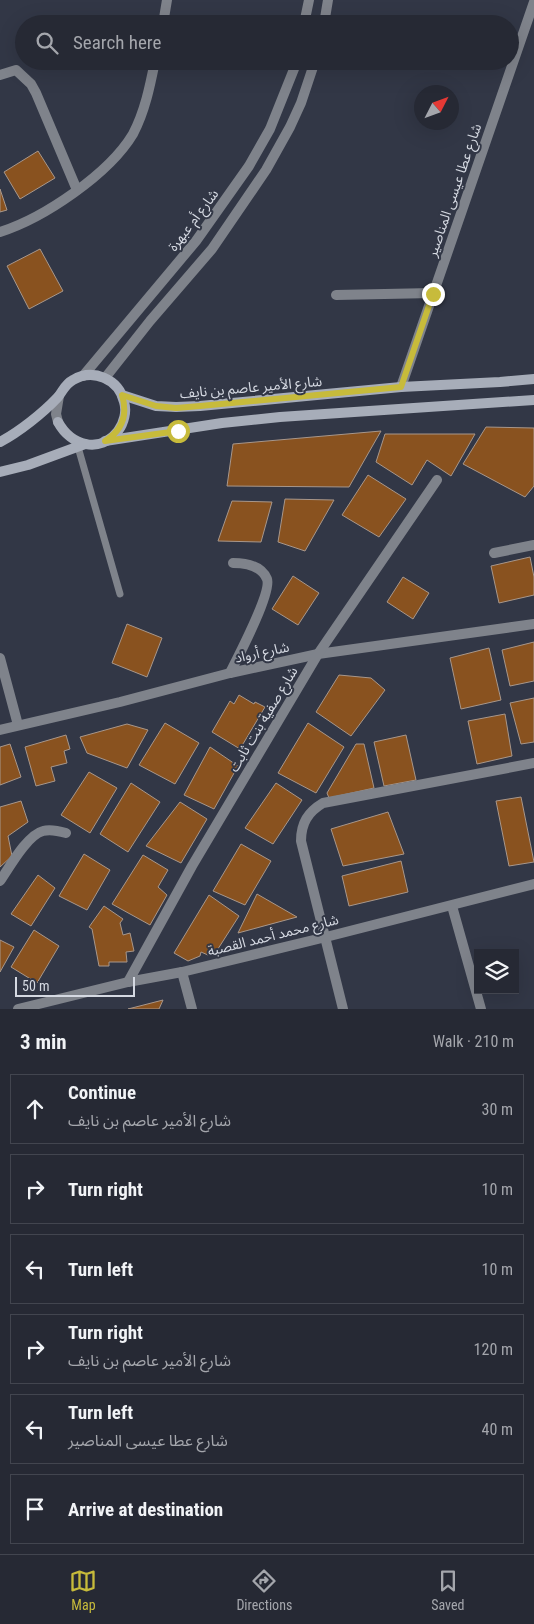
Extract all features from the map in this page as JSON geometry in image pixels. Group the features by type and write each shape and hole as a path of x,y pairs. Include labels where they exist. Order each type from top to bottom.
{"main road":[{"path":"0,442 19,432 59,396 68,383 83,376 94,375 105,378 115,385 122,395 125,404 124,422 119,430 105,441"},
{"name":"شارع الأمير عاصم بن نايف","path":"122,395 156,406 176,408 401,387 500,382 534,378"},
{"path":"0,472 28,465 81,446 222,423 280,417 534,400"},
{"path":"58,422 63,430 81,446"}],"street":[{"path":"164,15 167,0"},
{"path":"306,15 309,0"},
{"path":"326,15 328,0"},
{"name":"شارع عطا عيسى المناصير","path":"519,45 534,2"},
{"path":"0,75 16,70 31,84 77,190"},
{"path":"0,232 17,226 45,211 77,190 122,149 133,134 142,113 154,70"},
{"name":"شارع أم عبهرة","path":"83,376 196,242 249,166 270,129 293,70"},
{"path":"105,378 150,321 212,249 266,170 301,103 311,70"},
{"name":"شارع عطا عيسى المناصير","path":"401,387 510,70"},
{"path":"336,295 433,294"},
{"path":"58,422 56,405 59,396"},
{"name":"شارع صفية بنت ثابت","path":"128,982 192,866 318,654 438,480"},
{"path":"494,553 534,545"},
{"path":"230,673 262,605 268,586 267,579 260,571 246,563 233,563"},
{"name":"شارع أرواد","path":"0,730 120,702 230,673 318,654 534,624"},
{"path":"0,658 18,725"},
{"path":"343,1009 301,840 301,829 306,817 323,803 534,763"},
{"path":"0,881 36,834 52,830 66,833"},
{"name":"شارع محمد أحمد القصبة","path":"18,1009 38,1006 128,982 182,972 534,884"},
{"path":"452,906 480,1009"},
{"path":"182,972 192,1009"}],"lane":[{"path":"81,446 120,594"}],"building":[{"path":"38,151 55,178 20,199 4,172"},
{"path":"0,189 7,210 0,212"},
{"path":"40,249 63,291 29,309 7,266"},
{"path":"486,427 534,428 534,486 525,497 463,464"},
{"path":"381,431 349,487 227,486 233,444"},
{"path":"385,434 475,434 451,476 427,460 412,485 376,462"},
{"path":"368,475 406,499 379,537 342,515"},
{"path":"285,499 334,500 305,551 278,542"},
{"path":"232,501 272,502 261,542 218,541"},
{"path":"530,557 534,577 534,595 499,603 491,566"},
{"path":"293,576 319,593 298,625 272,609"},
{"path":"403,577 429,593 413,619 387,602"},
{"path":"127,624 162,638 147,677 112,663"},
{"path":"534,642 534,681 510,686 502,650"},
{"path":"489,648 501,700 461,709 450,658"},
{"path":"339,675 371,678 385,690 351,736 316,712"},
{"path":"239,695 254,704 255,702 265,707 240,749 212,732 230,701 234,704"},
{"path":"534,698 534,742 521,744 510,703"},
{"path":"505,714 512,756 477,764 468,721"},
{"path":"165,723 199,743 175,784 139,765"},
{"path":"308,723 344,747 316,793 278,773"},
{"path":"127,724 148,730 127,768 87,753 80,737"},
{"path":"66,735 70,749 64,751 67,763 51,767 55,781 36,786 25,747"},
{"path":"406,735 416,780 384,786 374,742"},
{"path":"10,744 21,777 0,785 0,747"},
{"path":"356,744 364,744 374,788 329,798 327,793"},
{"path":"210,747 238,766 214,809 184,795"},
{"path":"89,772 117,788 90,833 61,815"},
{"path":"131,783 160,802 128,852 100,834"},
{"path":"276,783 302,800 273,844 245,828"},
{"path":"521,797 534,862 509,866 496,801"},
{"path":"21,801 28,822 8,836 12,856 0,867 0,807"},
{"path":"180,802 207,819 181,863 146,846"},
{"path":"388,812 404,854 343,866 331,829"},
{"path":"241,844 271,861 245,905 213,891"},
{"path":"84,854 110,870 87,910 59,896"},
{"path":"143,855 168,870 158,887 167,895 150,925 112,904"},
{"path":"401,861 408,892 349,906 342,876"},
{"path":"38,875 55,888 31,926 11,914"},
{"path":"257,894 297,917 238,933"},
{"path":"209,895 239,916 216,952 208,955 201,952 200,956 188,961 174,953"},
{"path":"104,906 123,919 120,923 123,935 130,933 134,951 126,952 127,962 109,962 109,966 99,966 92,929 89,927"},
{"path":"34,930 59,946 37,983 11,967"},
{"path":"0,940 14,947 0,972"},
{"path":"163,1000 159,1009 128,1009"}],"route":[{"path":"178,431 105,441 113,436 124,422 125,404 122,395 156,406 176,408 401,387 433,294"}]}
